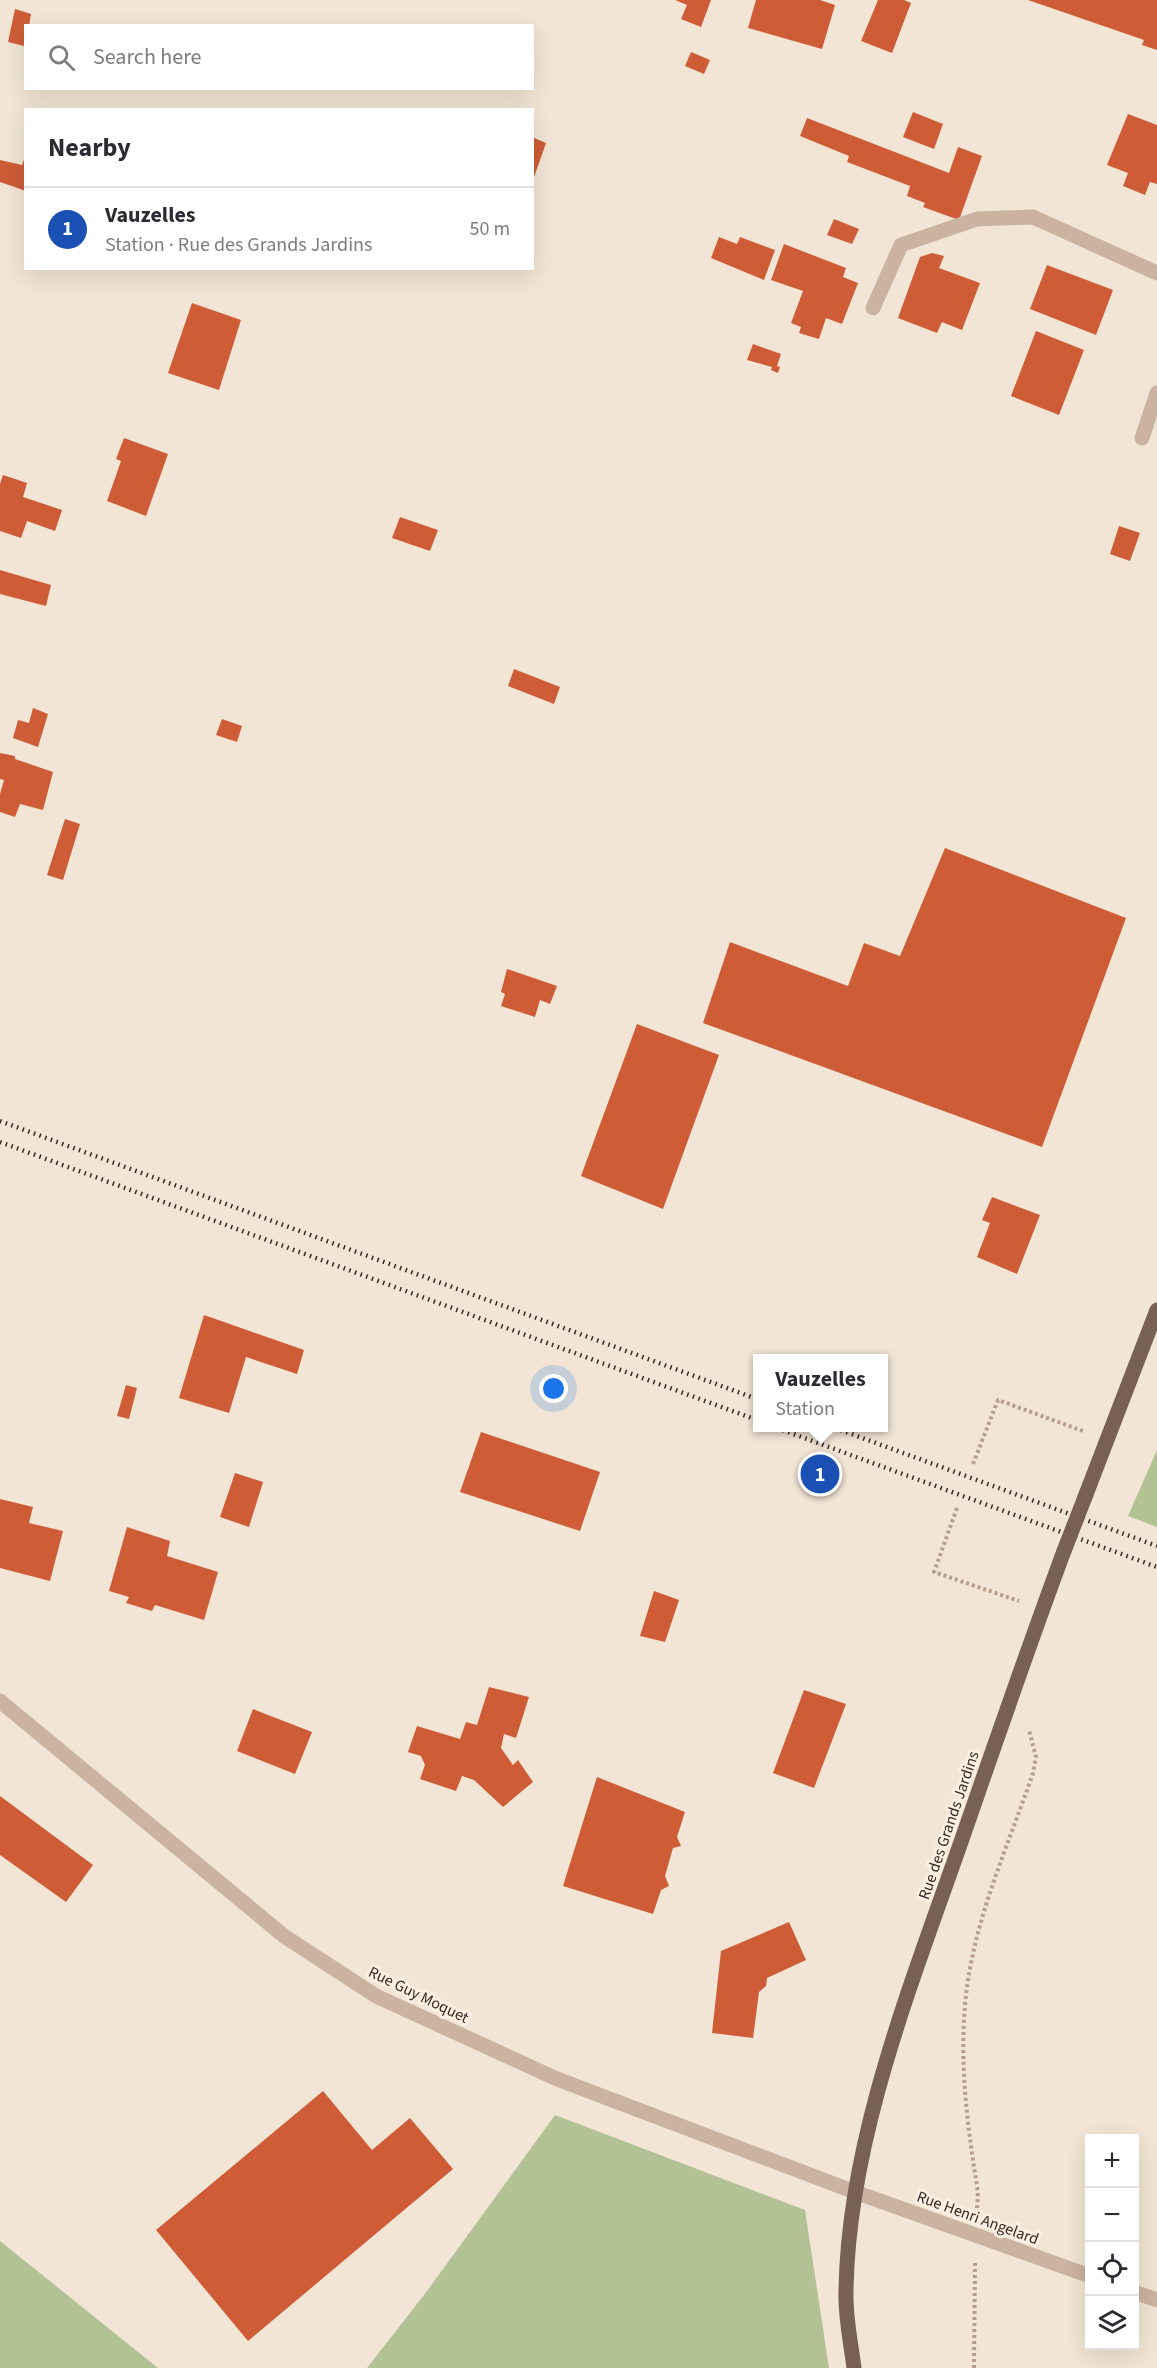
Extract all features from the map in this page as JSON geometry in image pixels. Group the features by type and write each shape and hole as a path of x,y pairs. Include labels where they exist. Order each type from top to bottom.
{"main road":[{"name":"Rue des Grands Jardins","path":"854,2368 845,2294 848,2247 855,2192 870,2120 914,1975 1043,1609 1157,1310"}],"street":[{"path":"873,308 901,246 977,219 1033,217 1157,273"},
{"path":"1142,438 1157,393"},
{"name":"Rue Guy Moquet","path":"0,1701 284,1936 376,1996 557,2079 855,2192"},
{"name":"Rue Henri Angelard","path":"855,2192 1085,2275"},
{"path":"1139,2294 1157,2300"}],"path":[{"path":"973,1464 998,1400 1107,1440"},
{"path":"957,1508 934,1572 1043,1609"},
{"path":"974,2368 975,2235 978,2192 964,2081 967,1988 979,1928 1033,1773 1036,1757 1029,1730 1031,1720"}],"green space":[{"path":"1157,1450 1157,1527 1128,1516"},
{"path":"555,2115 805,2210 829,2368 367,2368 427,2291"},
{"path":"0,2241 158,2368 0,2368"}],"building":[{"path":"675,0 711,0 701,27 681,19 687,5"},
{"path":"756,0 820,0 835,5 822,49 748,28"},
{"path":"878,0 904,0 911,3 892,53 861,41"},
{"path":"1028,0 1157,0 1157,50 1142,45 1144,40"},
{"path":"15,9 31,14 29,24 24,24 24,46 8,42"},
{"path":"691,52 710,60 704,74 685,66"},
{"path":"913,112 943,124 934,149 903,137"},
{"path":"1128,114 1157,125 1157,184 1150,182 1145,195 1123,186 1128,173 1107,165"},
{"path":"807,118 949,173 958,147 982,156 959,220 923,207 925,203 907,196 910,186 847,162 849,156 800,136"},
{"path":"534,138 546,143 534,177"},
{"path":"0,160 22,165 24,160 24,190 0,182"},
{"path":"834,219 859,229 852,244 827,235"},
{"path":"719,237 737,244 740,237 775,250 764,280 711,258"},
{"path":"784,244 846,268 843,277 858,283 842,324 826,318 819,339 799,333 801,327 791,323 803,291 771,280"},
{"path":"932,253 944,256 939,268 980,283 962,330 942,322 937,333 898,318 920,257"},
{"path":"1047,265 1113,290 1096,335 1030,309"},
{"path":"192,303 241,320 219,390 168,373"},
{"path":"1036,331 1084,350 1059,415 1011,396"},
{"path":"753,344 781,354 777,366 780,367 778,373 771,370 772,367 747,360"},
{"path":"124,438 168,454 146,516 107,501 121,461 116,459"},
{"path":"3,475 27,483 23,497 62,510 55,531 27,521 21,538 0,531 0,484"},
{"path":"400,517 438,530 430,551 392,538"},
{"path":"1119,526 1140,533 1130,561 1110,554"},
{"path":"0,570 51,585 46,606 0,594"},
{"path":"514,669 560,687 554,704 508,686"},
{"path":"33,708 48,714 38,747 13,738 18,720 29,723"},
{"path":"222,719 242,726 237,742 216,735"},
{"path":"0,753 15,756 15,759 53,772 43,810 20,804 15,817 0,812 0,794 4,780 0,779"},
{"path":"65,819 80,824 63,880 47,875"},
{"path":"945,848 1126,918 1042,1147 703,1023 730,942 848,986 864,943 900,956"},
{"path":"507,969 557,986 550,1004 540,1000 535,1017 501,1006 505,994 501,992"},
{"path":"637,1024 719,1055 663,1209 581,1176"},
{"path":"992,1197 1040,1215 1017,1274 977,1257 990,1223 982,1220"},
{"path":"204,1315 304,1350 297,1374 246,1357 229,1413 179,1398"},
{"path":"126,1385 137,1388 129,1419 117,1416"},
{"path":"481,1432 600,1472 580,1531 460,1492"},
{"path":"235,1473 263,1482 249,1527 220,1517"},
{"path":"0,1499 33,1507 29,1523 63,1531 50,1581 0,1568"},
{"path":"127,1527 170,1541 167,1556 218,1572 204,1620 155,1605 152,1611 126,1603 129,1597 109,1591"},
{"path":"654,1591 679,1600 665,1642 640,1636"},
{"path":"489,1687 529,1697 516,1738 504,1734 501,1748 513,1765 518,1760 533,1782 503,1807 474,1780 462,1776 456,1791 420,1779 425,1765 421,1756 408,1752 417,1726 460,1739 466,1722 477,1725"},
{"path":"804,1690 846,1704 814,1788 773,1773"},
{"path":"253,1709 312,1732 295,1774 237,1751"},
{"path":"597,1777 685,1812 677,1837 681,1846 673,1848 665,1876 669,1886 661,1890 653,1914 563,1886"},
{"path":"0,1796 93,1865 66,1902 0,1855"},
{"path":"789,1922 806,1960 767,1978 766,1986 759,1992 753,2038 712,2033 721,1951"},
{"path":"323,2091 372,2150 410,2118 453,2169 248,2341 156,2230"}],"railway":[{"path":"0,1121 753,1398"},
{"path":"0,1142 753,1419"},
{"path":"788,1432 1157,1567"},
{"path":"846,1432 1157,1546"}],"place":[{"name":"Vauzelles","path":"820,1474"}]}
